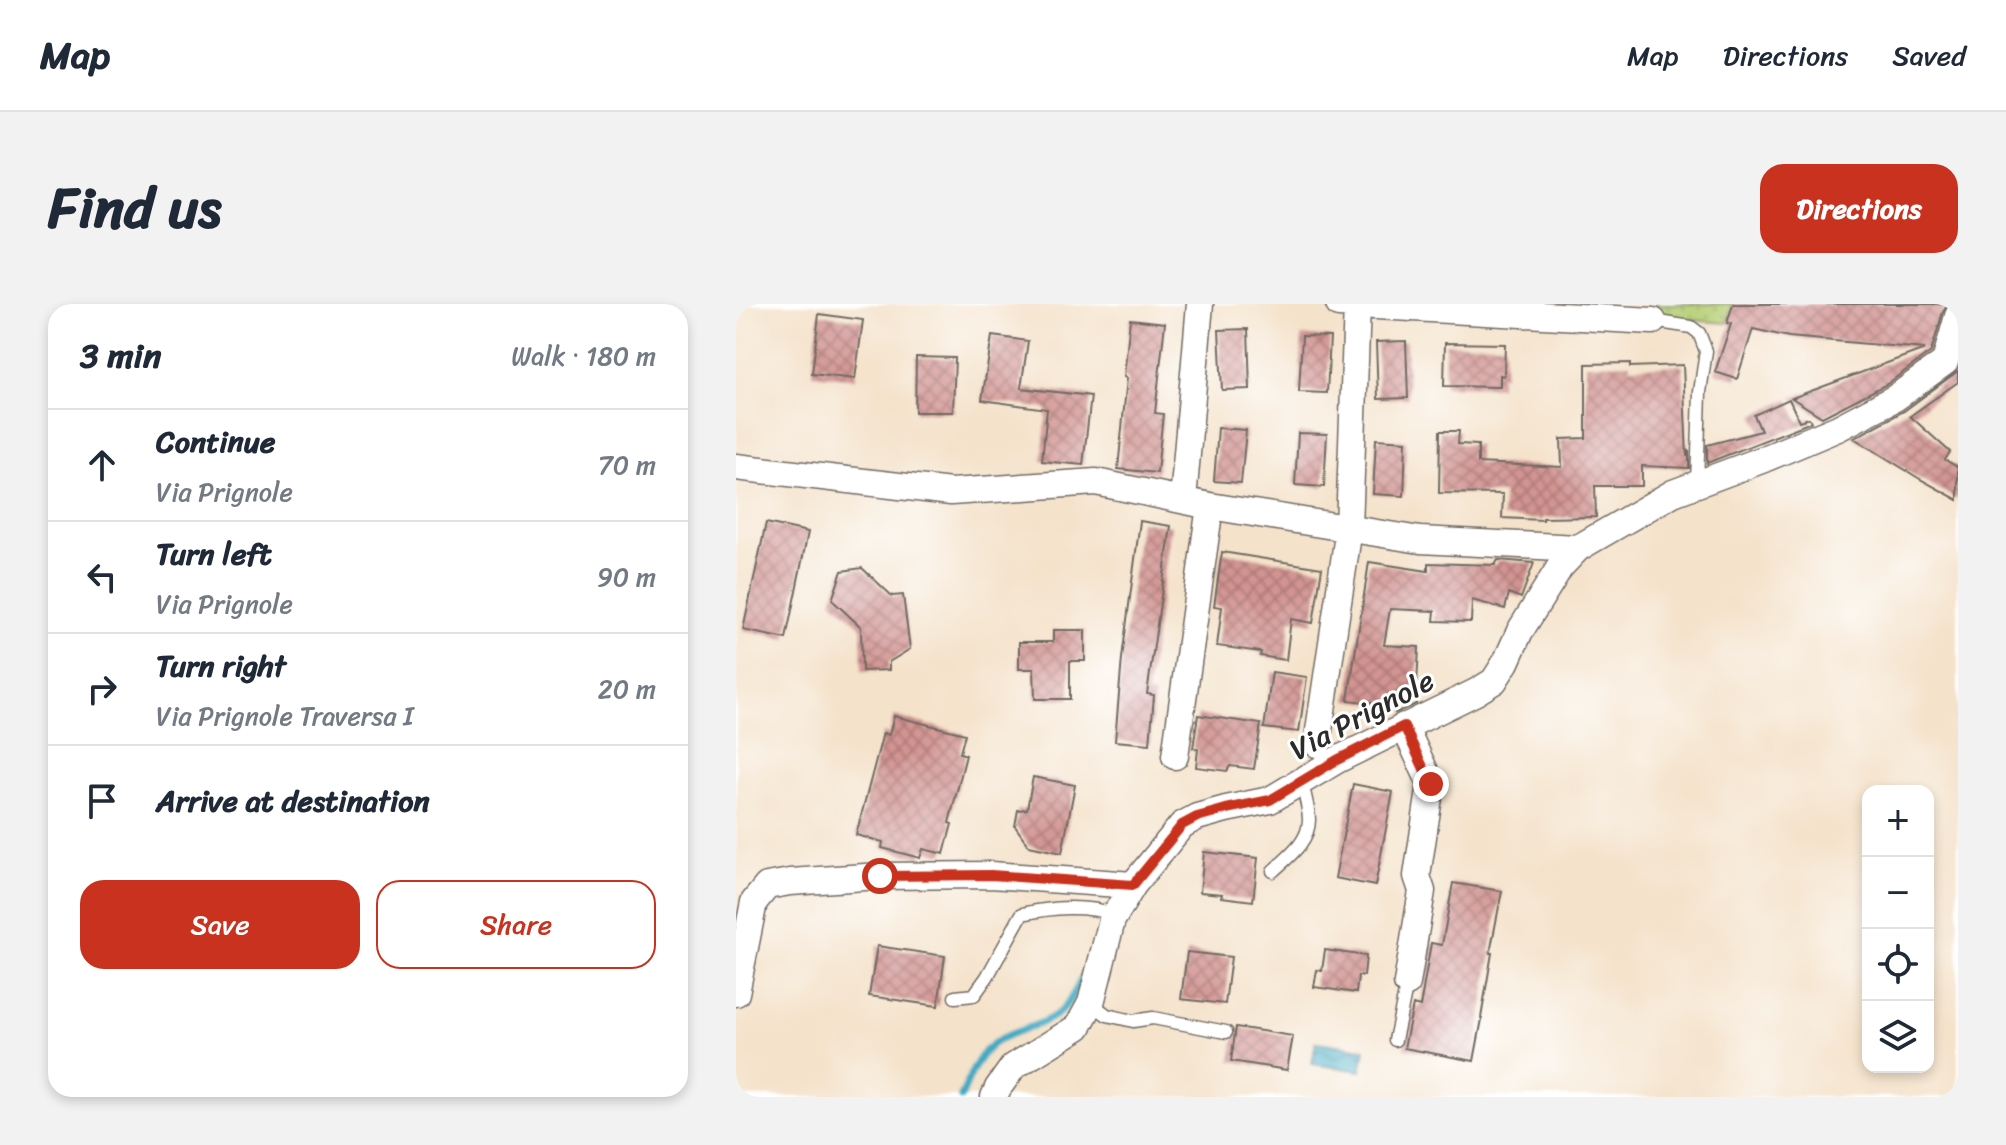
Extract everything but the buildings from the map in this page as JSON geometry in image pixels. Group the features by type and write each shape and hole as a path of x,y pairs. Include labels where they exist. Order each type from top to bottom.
{"street":[{"path":"1183,500 1200,304"},
{"path":"1339,304 1482,307 1653,321"},
{"path":"1317,744 1349,528 1357,305"},
{"path":"736,467 951,492 1096,482 1210,506 1420,540 1578,548 1673,493 1838,428 1895,398 1952,363 1958,316"},
{"path":"1175,756 1210,506"},
{"name":"Via Prignole","path":"994,1097 1013,1067 1078,1027 1091,1003 1115,914 1133,885 1182,825 1197,817 1270,800 1337,760 1494,681 1520,631 1560,567 1578,548"},
{"path":"1404,726 1426,755 1431,784 1417,876 1422,891 1407,983"},
{"path":"736,993 754,902 767,886 880,876 991,875 1133,885"}],"lane":[{"path":"1653,321 1691,327 1699,333 1706,351 1700,392 1697,485"},
{"path":"1273,871 1295,851 1307,833 1309,819 1302,782"},
{"path":"955,997 974,995 1022,914 1049,908 1076,907 1115,914"},
{"path":"1395,1040 1407,983"},
{"path":"1091,1003 1107,1015 1133,1021 1153,1018 1226,1032"}],"green space":[{"path":"1655,304 1733,304 1727,323 1653,317"}],"water":[{"path":"1316,1042 1365,1049 1361,1071 1312,1064"}],"waterway":[{"path":"961,1097 985,1051 1006,1036 1043,1022 1062,1010 1090,960"}],"route":[{"path":"880,876 991,875 1133,885 1182,825 1197,817 1270,800 1337,760 1404,726 1431,784"}]}
